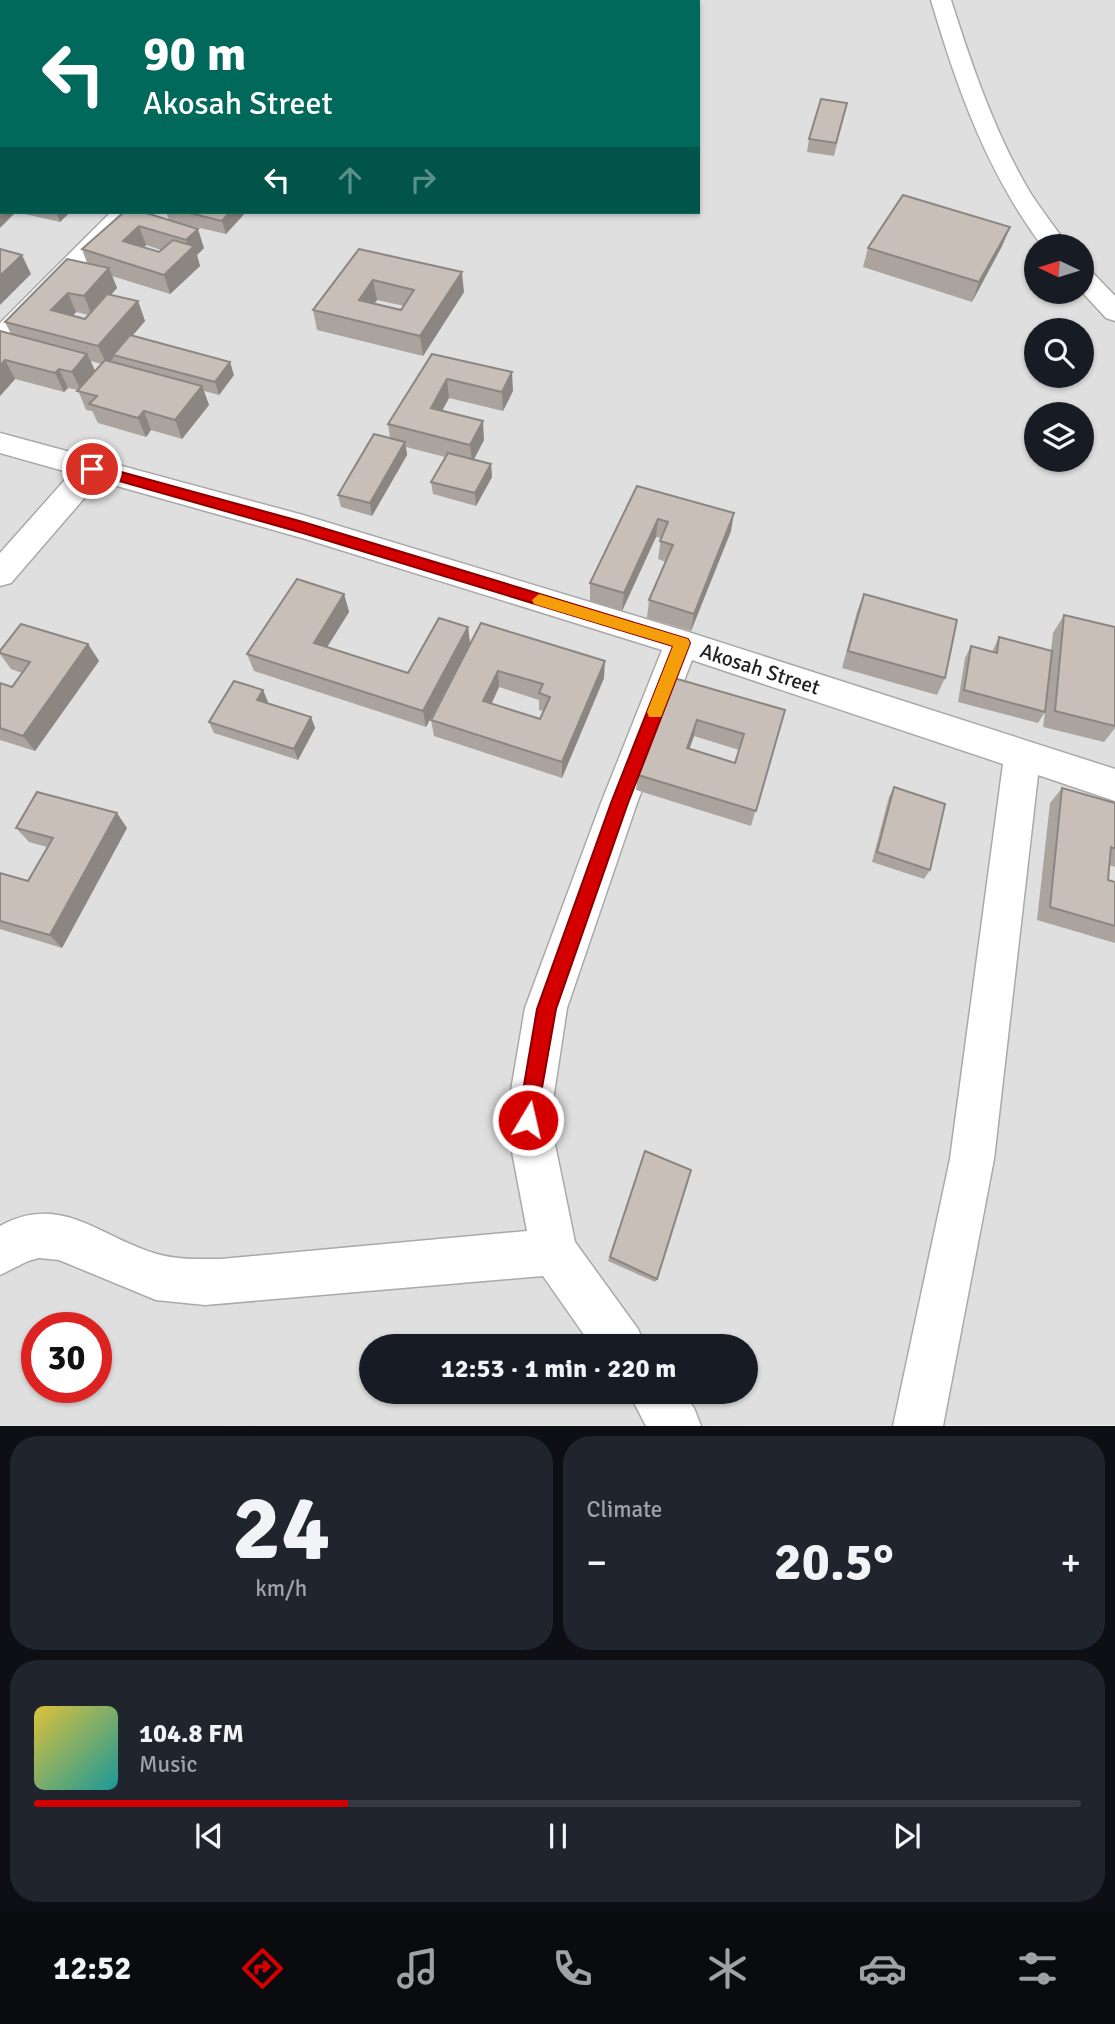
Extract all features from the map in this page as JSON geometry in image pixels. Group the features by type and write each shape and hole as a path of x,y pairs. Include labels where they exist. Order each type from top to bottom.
{"street":[{"path":"941,0 957,54 989,134 1046,234"},
{"path":"0,339 123,214"},
{"path":"1094,290 1115,312"},
{"name":"Akosah Street","path":"0,443 303,527 682,643 1115,785"},
{"path":"0,574 92,469"},
{"path":"612,1334 554,1252 528,1120 546,1009 619,803 682,643"},
{"path":"918,1426 972,1159 1022,755"},
{"path":"0,1252 10,1244 36,1235 60,1235 153,1277 181,1282 221,1282 554,1252"},
{"path":"661,1404 676,1426"}],"shaded area":[{"path":"700,0 1115,0 1115,1425 0,1426 0,214 700,214"}],"building":[{"path":"821,99 847,103 836,143 809,139"},
{"path":"903,195 1010,227 979,282 868,248"},
{"path":"122,214 149,214 198,229 186,240 139,226 123,241 159,252 173,240 194,246 164,275 82,249"},
{"path":"193,214 228,214 222,221"},
{"path":"0,249 22,255 0,276"},
{"path":"359,249 462,272 420,336 313,310","holes":["373,280 414,290 401,310 359,300"]},
{"path":"67,259 109,268 84,296 68,293 51,310 85,319 107,294 138,301 98,346 5,322"},
{"path":"0,331 87,354 72,372 59,369 55,373 5,360 0,366"},
{"path":"130,335 230,362 215,382 113,355"},
{"path":"432,354 512,372 502,392 447,379 431,408 483,421 470,445 388,424"},
{"path":"105,360 202,386 175,420 144,411 138,418 89,404 97,396 77,391"},
{"path":"374,434 405,442 370,503 338,495"},
{"path":"448,453 491,464 475,493 431,482"},
{"path":"637,486 734,513 694,614 649,600 673,545 660,541 668,522 658,519 624,593 590,583"},
{"path":"297,579 344,594 314,643 408,673 439,618 468,627 423,711 247,654"},
{"path":"864,594 957,620 945,678 848,651"},
{"path":"1064,615 1115,627 1115,726 1055,711"},
{"path":"481,623 605,661 562,762 431,720","holes":["498,671 543,684 539,693 550,697 540,719 483,701"]},
{"path":"21,624 88,644 23,736 0,728 0,683 12,687 30,662 0,653"},
{"path":"999,637 1052,651 1045,712 964,690 971,646 997,653"},
{"path":"674,678 785,710 756,811 638,775","holes":["697,720 744,734 735,763 687,748"]},
{"path":"234,681 263,690 257,700 311,717 294,749 209,722"},
{"path":"894,787 945,804 930,870 877,852"},
{"path":"1062,788 1115,803 1115,849 1111,847 1108,880 1115,882 1115,926 1050,907"},
{"path":"37,792 117,813 50,935 0,921 0,873 28,881 53,838 16,828"},
{"path":"645,1151 691,1170 657,1279 610,1257"}],"slow traffic":[{"path":"539,600 682,643 655,712"}],"route":[{"path":"92,469 303,527 682,643 619,803 546,1009 528,1120"}]}
